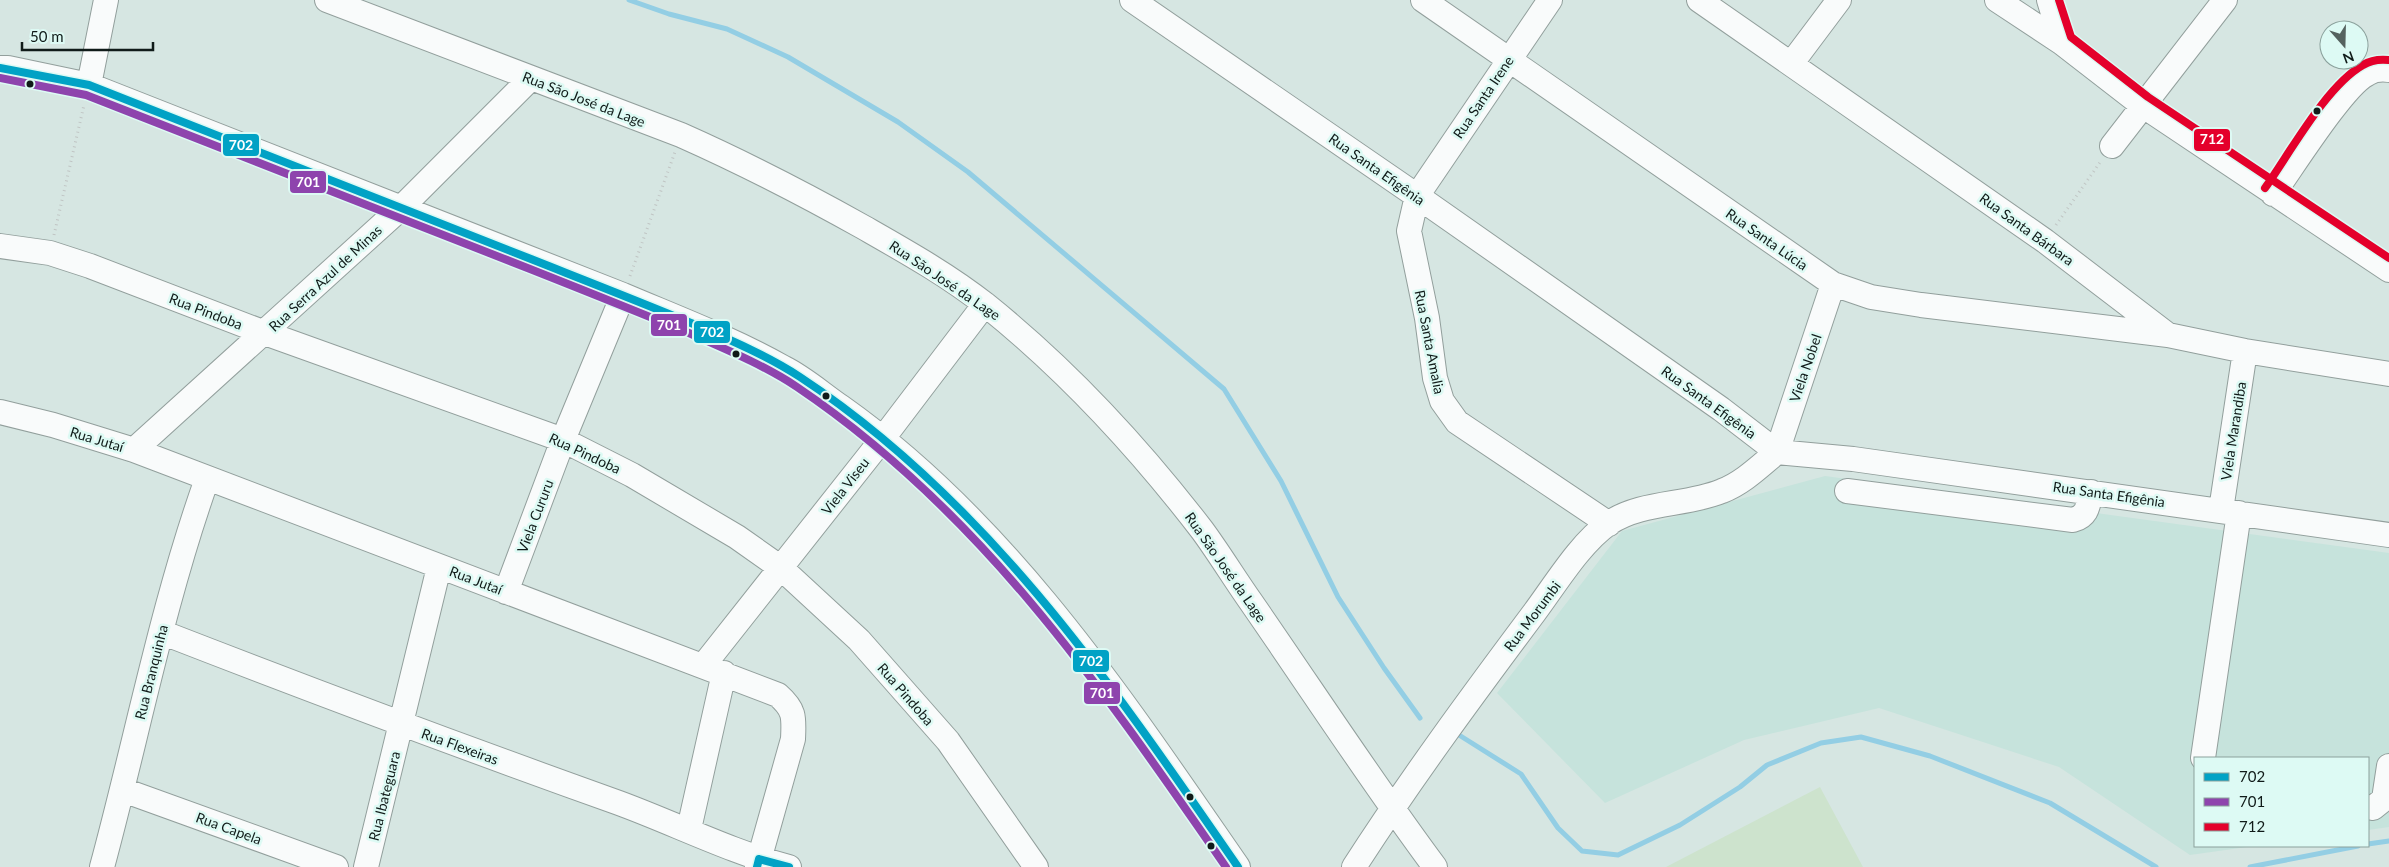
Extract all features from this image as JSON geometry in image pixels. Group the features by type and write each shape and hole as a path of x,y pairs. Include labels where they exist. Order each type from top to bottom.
{"street":[{"path":"89,85 106,0"},
{"name":"Rua São José da Lage","path":"327,0 681,135 790,186 912,255 985,304 1068,377 1150,466 1192,517 1308,682 1392,809 1435,867"},
{"name":"Rua Santa Efigênia","path":"1132,0 1417,196 1721,409 1777,452 1853,459 2389,535"},
{"name":"Rua Santa Lúcia","path":"1423,0 1834,284 1871,297 1921,305 2168,335"},
{"name":"Rua Santa Irene","path":"1417,196 1550,0"},
{"name":"Rua Santa Bárbara","path":"1699,0 2045,241 2168,335 2245,351 2389,374"},
{"path":"1791,64 1839,0"},
{"path":"1997,0 2062,43 2142,105 2273,194 2384,265"},
{"path":"2049,0 2062,43"},
{"path":"2112,146 2225,0"},
{"path":"0,68 8,68 89,85 623,295 696,325 786,368 884,437 953,499 1024,578 1096,667 1238,867"},
{"path":"2273,194 2347,91 2366,74 2383,69 2389,70"},
{"name":"Rua Serra Azul de Minas","path":"134,450 402,207 531,78"},
{"name":"Rua Santa Amalia","path":"1417,196 1409,231 1427,318 1435,378 1442,401 1457,422 1608,524"},
{"name":"Rua Pindoba","path":"0,246 50,253 265,333 563,440 632,475 737,537 781,568 859,640 948,741 1036,867"},
{"name":"Viela Nobel","path":"1777,452 1834,284"},
{"name":"Viela Cururu","path":"506,592 563,440 623,295"},
{"name":"Viela Viseu","path":"689,829 714,670 781,568 985,304"},
{"name":"Viela Marandiba","path":"2203,757 2230,511 2245,351"},
{"name":"Rua Jutaí","path":"0,412 53,425 134,450 778,695 789,705 794,719 793,739 758,863"},
{"name":"Rua Morumbi","path":"1354,867 1392,809 1473,694 1586,545 1608,524 1629,513 1720,492 1737,484 1777,452"},
{"name":"Rua Branquinha","path":"102,867 187,534 207,479"},
{"path":"1847,490 2074,520 2082,518 2088,510 2091,492"},
{"name":"Rua Ibateguara","path":"366,867 439,566"},
{"name":"Rua Flexeiras","path":"161,632 401,725 689,829 758,863 789,867"},
{"path":"2369,808 2373,808 2384,800 2389,766"},
{"name":"Rua Capela","path":"123,790 336,867"}],"path":[{"path":"50,253 89,85"},
{"path":"623,295 681,135"},
{"path":"2045,241 2112,146"}],"shaded area":[{"path":"1825,476 2389,553 2389,827 2369,830 2369,757 2194,757 2194,847 2247,847 2190,855 2059,767 1879,708 1744,740 1605,803 1497,693 1622,531"},
{"path":"1820,787 1863,867 1666,867"}],"waterway":[{"path":"629,0 669,14 727,29 788,57 898,122 968,172 1224,389 1281,481 1338,597 1384,668 1420,718"},
{"path":"1459,735 1521,774 1558,828 1582,851 1618,855 1680,825 1740,787 1767,765 1821,743 1861,737 1930,756 2050,803 2156,867"},
{"path":"2369,844 2389,841"},
{"path":"2250,867 2353,847"}],"transit line":[{"name":"712","path":"2059,0 2071,37 2148,97 2389,258"},
{"name":"712","path":"2265,188 2322,104 2336,88 2349,75 2366,63 2376,60 2389,60"},
{"name":"702","path":"0,68 89,85 671,315 747,348 800,377 867,426 930,480 988,538 1042,600 1094,665 1143,731 1238,867"},
{"name":"701","path":"0,78 86,95 689,333 744,358 797,387 863,436 924,489 981,546 1034,606 1084,669 1133,734 1226,867"},
{"name":"702","path":"757,867 759,859 789,867"}]}
